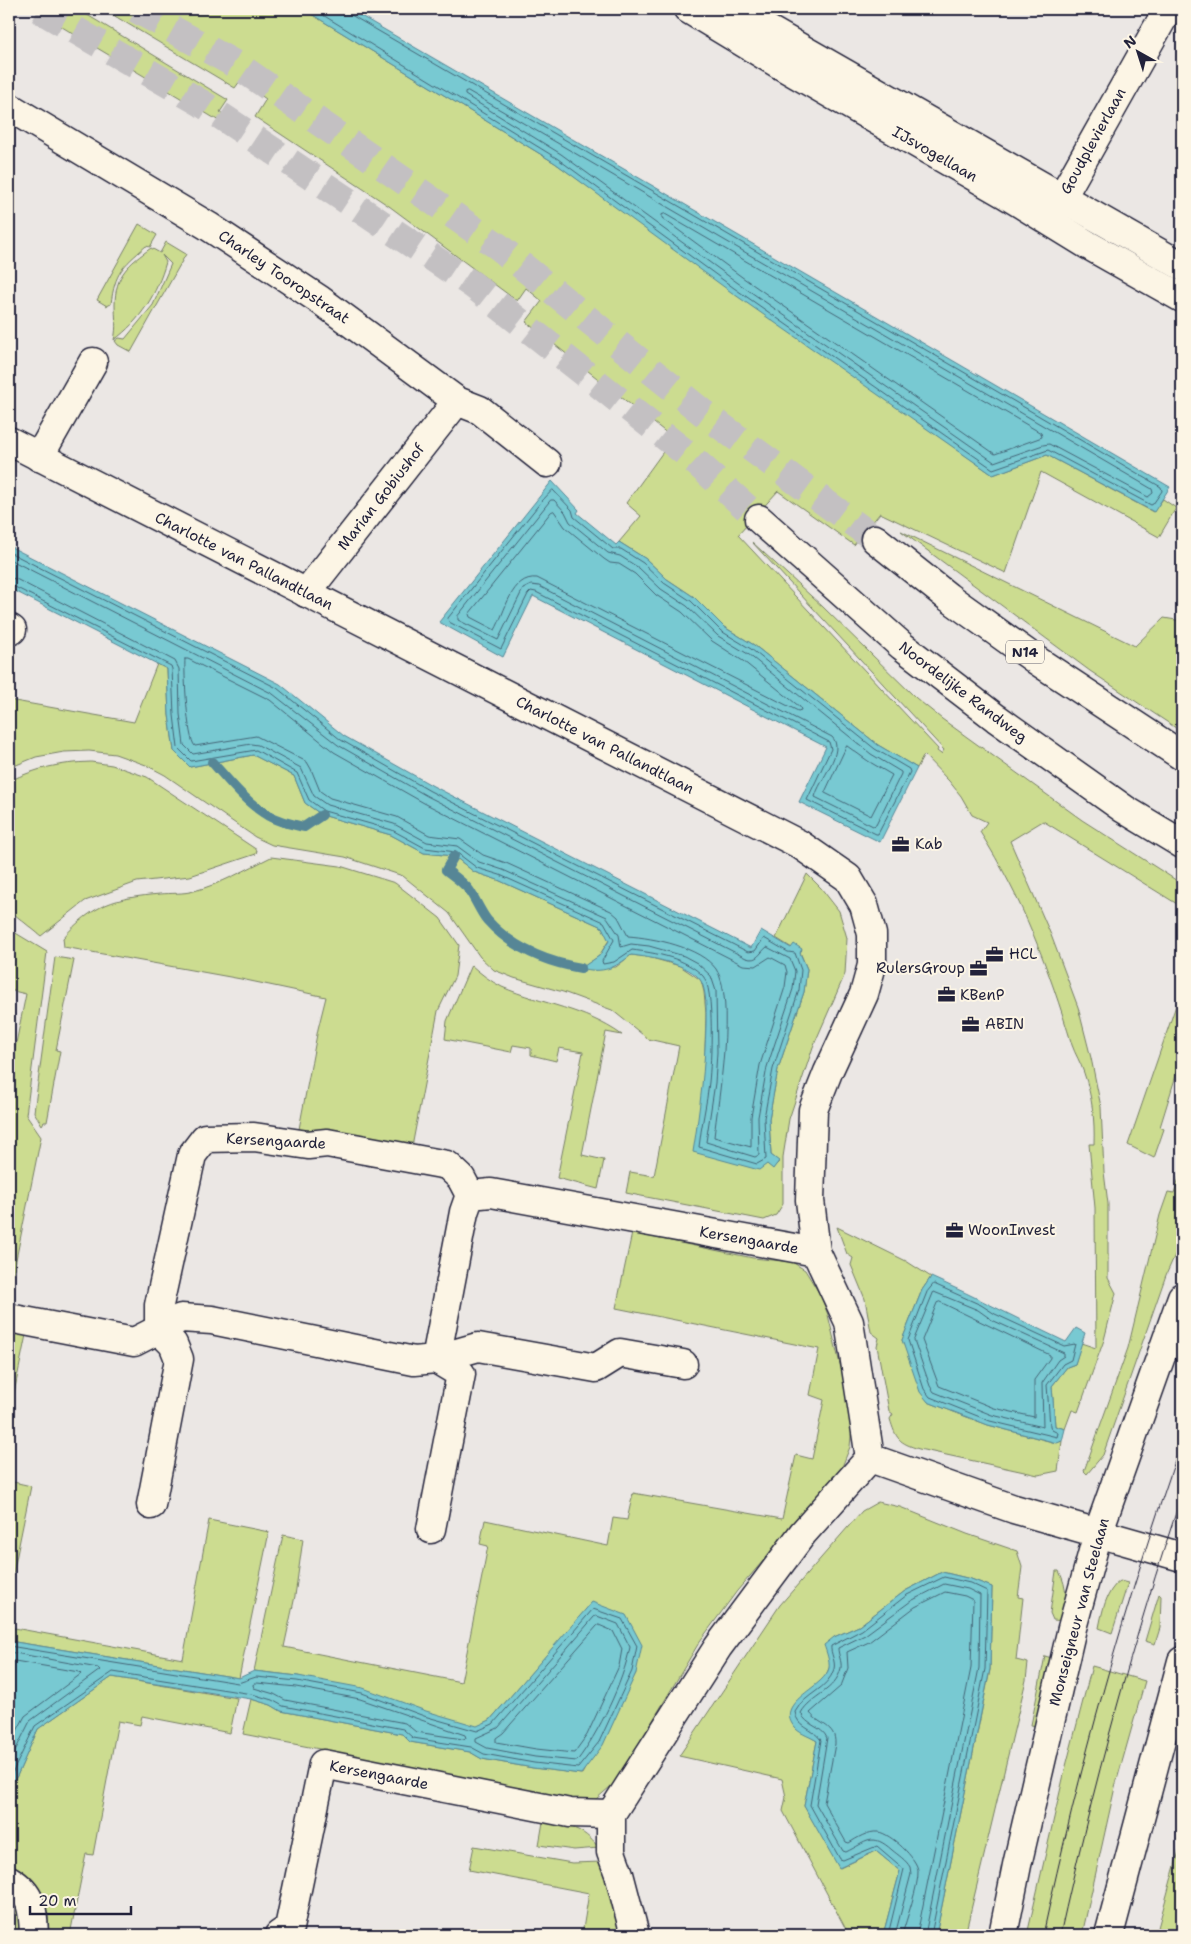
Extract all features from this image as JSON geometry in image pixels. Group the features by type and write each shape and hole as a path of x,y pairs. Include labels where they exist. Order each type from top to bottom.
{"street":[{"name":"IJsvogellaan","path":"688,9 746,19 1062,196 1182,266"},
{"name":"Goudplevierlaan","path":"1049,220 1168,9"},
{"name":"IJsvogellaan","path":"746,19 1049,220 1182,298"},
{"name":"Charley Tooropstraat","path":"9,107 208,226 320,300 457,401 480,410 547,463"},
{"path":"39,457 93,362"},
{"name":"Marian Gobiushof","path":"306,593 457,401"},
{"name":"Charlotte van Pallandtlaan","path":"9,441 799,844 848,878 864,905 872,934 872,965 864,994 828,1072 813,1110 810,1200 816,1252"},
{"name":"Noordelijke Randweg","path":"759,519 902,646 988,712 1124,809 1182,844"},
{"name":"N14","path":"875,539 948,597 1036,660 1182,756"},
{"name":"Kersengaarde","path":"160,1330 160,1305 192,1156 205,1138 254,1137 308,1145 327,1143 447,1165 461,1178 470,1195 491,1193 816,1252 849,1322 870,1458"},
{"path":"436,1359 464,1212 470,1195"},
{"name":"Monseigneur van Steelaan","path":"1003,1935 1017,1865 1072,1628 1098,1533 1182,1297"},
{"path":"9,1318 134,1342 181,1318 212,1320 414,1362 436,1359 478,1348 596,1368 620,1353 683,1364"},
{"path":"151,1505 179,1359 173,1344 160,1330"},
{"path":"431,1529 461,1374 436,1359"},
{"path":"635,1935 619,1874 611,1852 611,1814 718,1648 804,1533 870,1458 1014,1509 1182,1557"},
{"path":"1109,1935 1182,1661"},
{"name":"Kersengaarde","path":"279,1935 289,1928 323,1764 570,1813 611,1814"},
{"path":"9,1880 24,1892 30,1902 34,1935"}],"green space":[{"path":"32,9 77,9 89,16 228,100 220,112 228,117 224,124"},
{"path":"103,9 303,9 555,163 993,475 1047,455 1153,512 1163,499 1176,508 1159,537 1041,472 1006,573 880,513 854,545 778,491 738,535 938,749 937,751 941,754 944,750 752,542 823,607 916,698 942,719 1082,820 1182,884 1182,907 1043,821 1010,841 1051,935 1078,1007 1101,1107 1104,1172 1108,1204 1108,1278 1116,1293 1104,1340 1078,1412 1072,1410 1065,1429 1055,1426 1052,1386 1067,1367 1075,1364 1081,1343 1096,1348 1095,1208 1089,1144 1094,1144 1092,1108 1083,1069 1072,1045 1034,935 1009,883 980,832 987,822 972,815 961,796 949,781 924,755 917,768 878,745 754,645 724,627 694,597 667,579 646,559 619,542 641,516 626,503 673,438 526,322 542,301 526,288 517,301 389,206 255,117 266,99 240,81 235,88"},
{"path":"139,224 157,235 150,247 146,246 125,265 115,284 111,304 107,306 97,300"},
{"path":"166,242 186,254 131,352 118,345 115,341 119,338 125,339 153,305 171,264 162,255 166,262 152,296 140,315 114,340 116,326 115,305 118,285 125,271 136,259 151,248 160,253"},
{"path":"901,531 1135,646 1164,618 1182,621 1182,732 1090,671"},
{"path":"157,664 167,669 169,715 174,751 190,767 253,755 294,776 305,803 322,815 391,835 424,853 454,856 474,872 498,880 602,927 609,940 599,956 582,968 616,967 631,955 648,957 680,966 701,980 706,1014 704,1082 767,1164 773,1168 779,1162 771,1155 769,1119 778,1069 804,992 807,969 800,952 802,950 792,948 776,938 807,874 839,911 847,938 845,974 813,1047 789,1119 783,1157 783,1204 776,1215 764,1220 626,1193 630,1172 654,1176 679,1046 648,1039 612,1010 494,970 480,957 449,913 403,876 345,857 272,845 255,837 165,775 146,765 115,754 89,751 64,752 36,757 9,768 9,700 134,722"},
{"path":"91,762 112,765 147,777 257,850 256,854 190,876 137,882 85,901 41,936 9,910 9,781 48,767"},
{"path":"271,857 340,866 395,883 440,918 459,945 455,976 438,1011 411,1152 299,1129 326,997 241,979 64,947 63,938 84,917 106,905 130,898 194,891 224,880"},
{"path":"9,929 47,952 26,1115 41,1137 9,1294 9,1078 26,994 9,990"},
{"path":"55,957 74,960 56,1050 60,1051 47,1122 44,1122 42,1125 34,1112"},
{"path":"471,965 485,977 502,987 593,1019 622,1035 606,1032 582,1155 604,1160 598,1189 557,1178 583,1052 559,1048 556,1061 531,1055 531,1048 513,1045 511,1052 445,1039 447,1021"},
{"path":"1182,988 1182,1056 1160,1127 1164,1129 1154,1158 1128,1145"},
{"path":"1182,1169 1182,1239 1166,1275 1103,1455 1087,1474 1084,1471 1128,1348 1160,1215 1168,1192 1174,1193"},
{"path":"837,1227 906,1261 931,1277 922,1290 902,1340 928,1402 988,1425 1056,1443 1062,1441 1058,1471 1038,1475 919,1449 907,1445 899,1439 890,1419 893,1414 889,1411 877,1346 879,1338 871,1332 865,1299 851,1265 853,1258 847,1254"},
{"path":"632,1233 753,1258 792,1262 805,1270 821,1296 828,1315 853,1418 850,1447 840,1472 737,1591 700,1641 617,1781 596,1799 579,1800 243,1734 251,1699 271,1705 281,1711 402,1734 410,1742 470,1752 482,1759 582,1774 636,1673 592,1603 490,1720 477,1727 298,1676 254,1671 283,1535 303,1539 295,1596 284,1647 461,1682 488,1546 480,1544 485,1520 608,1546 613,1518 627,1520 633,1493 782,1519 796,1455 812,1459 824,1400 810,1395 819,1349 616,1308"},
{"path":"9,1327 27,1330 9,1417"},
{"path":"9,1481 31,1486 9,1594"},
{"path":"878,1502 900,1507 967,1534 1017,1551 1022,1567 1018,1597 1023,1598 1016,1660 1028,1663 1026,1680 965,1935 936,1935 990,1670 992,1587 971,1579 942,1572 905,1591 859,1626 834,1637 830,1666 825,1677 816,1685 796,1728 817,1741 804,1806 840,1868 876,1851 900,1871 883,1935 849,1935 783,1811 786,1797 782,1779 679,1756 780,1605 862,1511"},
{"path":"209,1520 269,1532 239,1678 9,1641 9,1627 183,1659"},
{"path":"1056,1571 1059,1571 1062,1577 1065,1590 1065,1621 1053,1620 1050,1613"},
{"path":"1120,1581 1128,1583 1112,1633 1099,1628 1108,1596"},
{"path":"1159,1594 1161,1596 1160,1628 1155,1644 1145,1641"},
{"path":"1045,1656 1055,1659 1037,1726 1031,1725"},
{"path":"1092,1666 1145,1681 1115,1787 1082,1935 1027,1935 1065,1770"},
{"path":"112,1677 237,1698 230,1733 142,1716 140,1725 118,1721 93,1855 86,1854 70,1935 49,1935 46,1912 40,1894 28,1879 9,1865 9,1787 17,1776 38,1729"},
{"path":"543,1822 574,1828 586,1835 599,1848 574,1850 539,1845"},
{"path":"1182,1840 1182,1935 1156,1935"},
{"path":"474,1846 572,1863 602,1862 621,1935 582,1935 589,1893 469,1870"},
{"path":"9,1898 19,1915 21,1935 9,1935"}],"water":[{"path":"303,9 349,9 1170,487 1154,512 1047,455 993,475 731,292 555,163"},
{"path":"552,481 579,510 577,513 616,545 619,542 646,559 667,579 694,597 724,627 754,645 878,745 917,768 880,842 799,802 826,747 533,596 503,657 439,622"},
{"path":"9,546 280,684 344,736 433,786 751,948 761,930 791,948 794,944 802,949 800,953 807,969 804,992 778,1069 769,1119 771,1155 779,1161 773,1169 767,1164 759,1170 693,1152 702,1088 706,1023 704,991 701,981 696,975 669,962 631,955 608,969 589,970 581,968 599,956 609,941 602,927 498,880 474,872 454,856 424,853 391,835 322,815 305,803 294,776 253,755 190,767 174,751 169,715 167,669 9,588"},
{"path":"931,1277 1066,1342 1076,1328 1085,1333 1075,1364 1067,1367 1052,1386 1055,1426 1065,1429 1062,1441 1057,1443 988,1425 928,1402 920,1392 902,1340 922,1290"},
{"path":"942,1572 971,1579 992,1587 990,1669 936,1935 883,1935 900,1871 876,1851 839,1868 804,1806 817,1741 796,1729 790,1719 790,1711 794,1703 801,1696 825,1676 829,1665 824,1645 834,1637 859,1626 905,1591"},
{"path":"592,1602 626,1615 642,1645 636,1673 603,1745 581,1774 482,1759 470,1752 410,1742 402,1734 281,1711 271,1705 251,1699 112,1677 38,1729 17,1776 9,1787 9,1641 239,1678 254,1671 298,1676 363,1688 426,1711 477,1726 490,1720"}],"waterway":[{"path":"212,762 250,802 273,818 304,827 322,815"},
{"path":"454,856 446,870 467,887 487,920 497,930 518,946 542,958 581,968"}],"tunnel":[{"path":"39,9 203,104 473,285 687,454 759,519"},
{"path":"136,9 240,67 499,247 702,412 875,539"}],"tram line":[{"path":"1043,1935 1072,1810 1122,1624 1182,1441"},
{"path":"1060,1935 1086,1824 1115,1714 1147,1604 1182,1495"}],"place":[{"name":"Kab","path":"901,844"},
{"name":"HCL","path":"995,954"},
{"name":"RulersGroup","path":"979,968"},
{"name":"KBenP","path":"946,995"},
{"name":"ABIN","path":"971,1024"},
{"name":"WoonInvest","path":"954,1230"}]}
